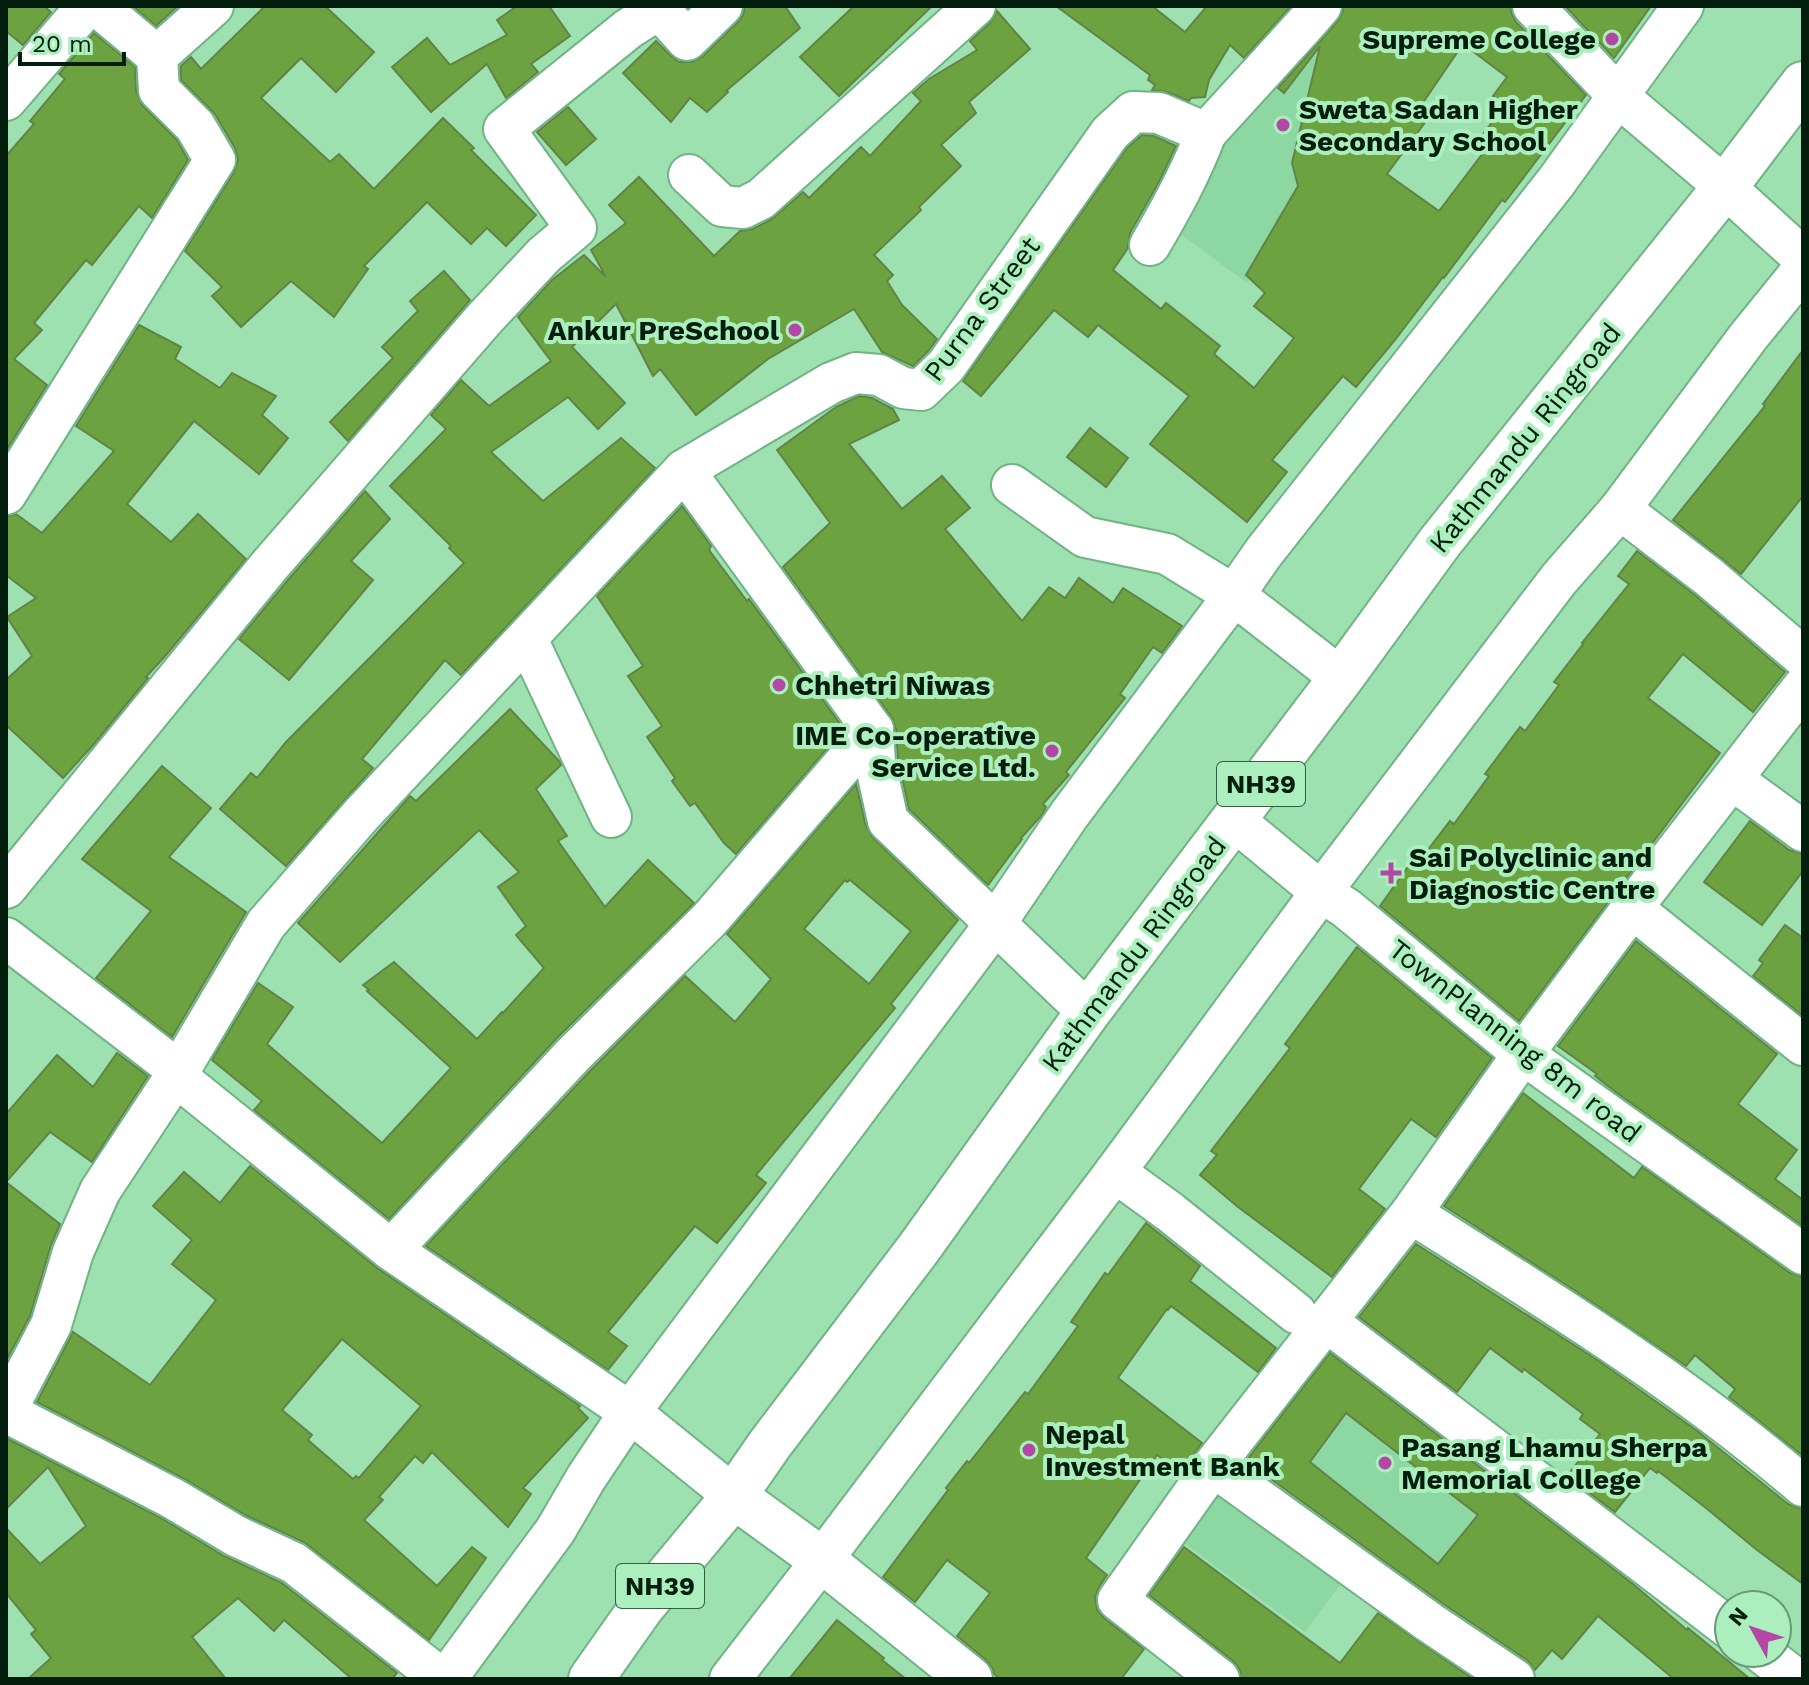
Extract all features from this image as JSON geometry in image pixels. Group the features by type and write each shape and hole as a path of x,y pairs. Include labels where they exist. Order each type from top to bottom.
{"main road":[{"name":"Kathmandu Ringroad","path":"591,1679 641,1608 734,1496 919,1248 1088,1012 1440,542 1725,187 1803,84"},
{"path":"734,1496 822,1560 970,1679"}],"street":[{"path":"6,100 87,6"},
{"path":"6,494 215,160 195,126 159,90 157,56 97,6"},
{"path":"157,56 213,6"},
{"path":"6,888 270,565 485,318 544,255 576,228 504,129 628,29 659,9 687,40 722,6"},
{"path":"689,175 722,206 743,208 761,199 975,6"},
{"path":"1150,245 1180,193 1206,133 1321,6"},
{"path":"1533,6 1619,97 1803,258"},
{"path":"1088,1012 995,924 888,821 875,762 873,730 684,470 361,815 266,924 179,1071 100,1191 73,1252 51,1325 6,1411 172,1498 236,1536 294,1563 444,1679 555,1531 630,1412 995,924 1069,815 1264,552 1546,194 1683,6"},
{"name":"Purna Street","path":"684,470 831,383 856,373 879,375 903,388 921,390 946,366 1110,133 1133,112 1159,113 1206,133"},
{"path":"730,1679 1559,579 1620,509 1748,337 1803,269"},
{"path":"1012,485 1085,537 1167,554 1234,595 1341,678"},
{"path":"1620,509 1709,577 1803,657"},
{"path":"527,639 611,817"},
{"path":"1219,1679 1118,1600 1213,1466 1311,1317 1411,1213 1523,1054 1803,687"},
{"path":"391,1250 573,1055 709,920 873,730"},
{"path":"1733,780 1803,831"},
{"name":"TownPlanning 8m road","path":"1234,820 1523,1054 1803,1254"},
{"path":"1632,908 1803,1045"},
{"path":"6,938 179,1071 187,1085 391,1250 630,1412 734,1496"},
{"path":"1115,1172 1713,1616"},
{"path":"1411,1213 1583,1322 1757,1447 1803,1486"},
{"path":"1213,1466 1405,1605 1514,1679"}],"shaded area":[{"name":"Sweta Sadan Higher Secondary School","path":"1330,6 1407,6 1340,146 1247,283 1171,227 1238,104"},
{"name":"Pasang Lhamu Sherpa Memorial College","path":"1331,1322 1536,1479 1435,1602 1234,1447"},
{"path":"1220,1486 1345,1578 1305,1632 1180,1540"}],"building":[{"path":"6,6 44,6 51,12 23,45 6,31"},
{"path":"133,6 178,6 156,26"},
{"path":"265,6 325,6 374,52 336,92 301,58 261,98 330,162 339,154 374,189 443,118 536,215 506,246 487,228 471,244 427,202 364,266 368,269 334,317 291,281 241,327 212,296 222,287 185,251 234,172 238,160 235,148 215,114 181,80 181,66 191,57 201,69"},
{"path":"517,6 549,6 570,36 531,64 538,72 506,98 487,64 431,112 392,67 427,38 450,65 507,35 497,20"},
{"path":"744,6 785,6 800,28 726,91 707,112 690,98 671,122 623,73 656,41 679,62 692,62 702,57 738,22 744,13"},
{"path":"854,6 932,6 839,96 800,57"},
{"path":"1056,6 1152,6 1185,32 1207,6 1291,6 1244,58 1230,45 1209,80 1205,97 1191,98 1189,101 1152,90 1155,85 1148,80 1150,75"},
{"path":"1343,6 1511,6 1516,22 1586,95 1505,202 1502,200 1356,387 1343,376 1272,460 1287,472 1247,522 1150,444 1189,396 1098,325 1088,337 1054,310 981,396 963,381 1127,148 1142,135 1154,136 1176,146 1130,233 1128,248 1113,270 1161,309 1166,303 1220,346 1214,354 1254,388 1294,338 1254,306 1265,293 1246,275 1298,186 1292,163 1320,46 1284,93 1278,88 1338,21","holes":["1463,44 1507,77 1493,96 1505,105 1477,142 1486,149 1439,211 1387,174 1429,117 1418,110"]},
{"path":"1565,6 1651,6 1614,58"},
{"path":"997,11 1030,49 969,102 976,113 941,145 961,166 874,255 893,275 887,281 902,305 937,339 928,351 913,366 882,352 854,309 768,359 696,415 660,369 653,376 616,304 572,347 625,403 598,429 568,397 491,452 543,501 621,438 655,468 461,675 445,660 362,759 373,768 286,866 220,809 251,773 257,778 286,742 464,563 449,548 451,546 390,486 446,429 431,415 461,380 489,406 551,361 518,317 552,280 584,255 606,277 591,250 626,223 609,205 639,177 714,256 740,231 753,229 772,219 803,192 809,198 861,147 870,156 921,101 913,93 929,79 977,50 970,41 990,23"},
{"path":"94,33 135,67 136,91 142,105 177,140 188,160 152,218 139,206 92,265 86,260 34,323 42,330 14,359 47,385 6,451 6,156 34,124 30,121 65,79 59,74"},
{"path":"568,107 596,139 566,165 537,132"},
{"path":"444,271 470,300 348,441 330,422 393,358 382,347 418,311 410,301"},
{"path":"139,325 181,347 175,359 220,388 232,373 276,396 262,415 288,438 259,474 194,421 127,504 171,542 198,514 246,559 63,778 6,725 6,680 32,656 7,617 36,598 6,575 6,517 16,514 42,533 114,451 76,426"},
{"path":"1803,350 1803,496 1741,574 1673,520 1765,406 1763,404"},
{"path":"859,396 872,398 893,409 899,420 849,444 902,509 942,476 970,508 945,529 1022,621 1049,587 1065,598 1079,578 1113,603 1123,588 1182,626 1162,653 1153,647 1120,694 1125,698 1066,772 1069,775 1043,804 1046,807 1042,815 1021,838 988,885 909,809 892,718 783,567 830,523 777,450 836,407"},
{"path":"1090,428 1128,458 1106,487 1067,457"},
{"path":"365,491 390,519 351,561 373,580 289,680 239,639"},
{"path":"682,506 711,546 709,550 747,601 749,599 844,729 736,854 724,843 695,803 690,806 647,737 662,726 628,676 643,666 597,596"},
{"path":"1637,551 1695,595 1785,672 1753,712 1683,654 1648,698 1720,753 1519,1021 1380,906 1412,861 1417,864 1450,821 1454,824 1489,776 1485,774 1520,727 1525,731 1559,685 1554,682 1629,584 1618,576"},
{"path":"510,709 560,762 561,765 536,789 567,836 558,841 605,907 648,860 694,903 556,1039 389,1219 254,1110 262,1101 212,1060 258,983 293,1007 267,1044 382,1143 451,1068 363,985 394,962 477,1039 544,968 516,935 526,926 498,887 519,872 479,830 340,962 298,923 410,796 416,801"},
{"path":"162,766 211,808 169,857 246,912 172,1037 96,978 151,911 82,859"},
{"path":"856,784 866,826 872,837 958,920 891,1004 895,1008 756,1175 766,1183 717,1243 695,1226 608,1332 627,1346 608,1370 426,1246 590,1071 685,976 735,1022 771,979 727,934","holes":["845,880 850,880 911,931 869,984 804,929"]},
{"path":"1750,821 1789,850 1803,854 1803,871 1762,925 1704,882"},
{"path":"1785,925 1803,938 1803,1016 1753,976 1763,963 1759,960"},
{"path":"1636,941 1777,1054 1738,1104 1797,1150 1775,1179 1803,1200 1803,1226 1617,1093 1558,1046"},
{"path":"1357,947 1492,1058 1436,1137 1411,1119 1359,1189 1385,1209 1332,1277 1200,1175 1217,1155 1211,1151 1290,1048 1285,1044"},
{"path":"117,1053 148,1076 92,1162 50,1132 6,1182 6,1114 57,1055 93,1087"},
{"path":"1523,1093 1634,1178 1642,1167 1790,1273 1803,1277 1803,1456 1729,1397 1735,1389 1695,1355 1686,1366 1444,1206"},
{"path":"250,1166 377,1268 580,1406 578,1408 588,1418 523,1488 531,1494 508,1527 432,1452 423,1463 415,1456 379,1497 383,1500 364,1520 437,1586 472,1547 486,1558 429,1640 304,1542 247,1516 183,1478 37,1402 73,1332 150,1385 216,1300 172,1264 192,1240 153,1206 184,1172 220,1203","holes":["342,1339 421,1406 359,1478 356,1476 353,1479 308,1440 312,1435 282,1410"]},
{"path":"6,1182 60,1224 30,1316 6,1361"},
{"path":"1146,1223 1200,1266 1190,1281 1276,1348 1258,1372 1171,1306 1167,1309 1118,1378 1202,1443 1180,1472 1157,1455 1086,1558 1107,1575 1095,1597 1097,1610 1144,1649 1121,1679 1000,1679 986,1660 957,1636 990,1593 947,1560 915,1602 883,1577 967,1461 969,1463 1025,1392 1028,1394 1078,1326 1071,1322 1105,1273 1108,1275"},
{"path":"1416,1244 1599,1361 1696,1430 1788,1504 1803,1508 1803,1584 1658,1471 1650,1468 1615,1512 1567,1476 1600,1434 1580,1419 1583,1414 1524,1369 1522,1372 1490,1348 1457,1392 1359,1317"},
{"path":"1330,1353 1713,1649 1713,1669 1738,1669 1750,1679 1674,1679 1598,1616 1562,1659 1552,1650 1535,1670 1527,1660 1442,1603 1246,1461","holes":["1346,1413 1478,1515 1438,1564 1310,1462"]},
{"path":"6,1438 161,1518 224,1556 282,1583 397,1673 392,1679 352,1679 284,1620 274,1631 238,1598 192,1637 226,1679 28,1679 51,1658 31,1634 36,1630 6,1593 6,1528 40,1564 86,1526 48,1467 6,1509"},
{"path":"1184,1547 1340,1663 1378,1613 1473,1679 1241,1679 1240,1670 1233,1661 1149,1595"},
{"path":"837,1620 884,1658 882,1660 906,1679 789,1679"}],"place":[{"name":"Supreme College","path":"1612,39"},
{"name":"Sweta Sadan Higher Secondary School","path":"1283,125"},
{"name":"Ankur PreSchool","path":"795,330"},
{"name":"Chhetri Niwas","path":"779,685"},
{"name":"IME Co-operative Service Ltd.","path":"1052,751"},
{"name":"Sai Polyclinic and Diagnostic Centre","path":"1391,873"},
{"name":"Nepal Investment Bank","path":"1029,1450"},
{"name":"Pasang Lhamu Sherpa Memorial College","path":"1385,1463"}]}
